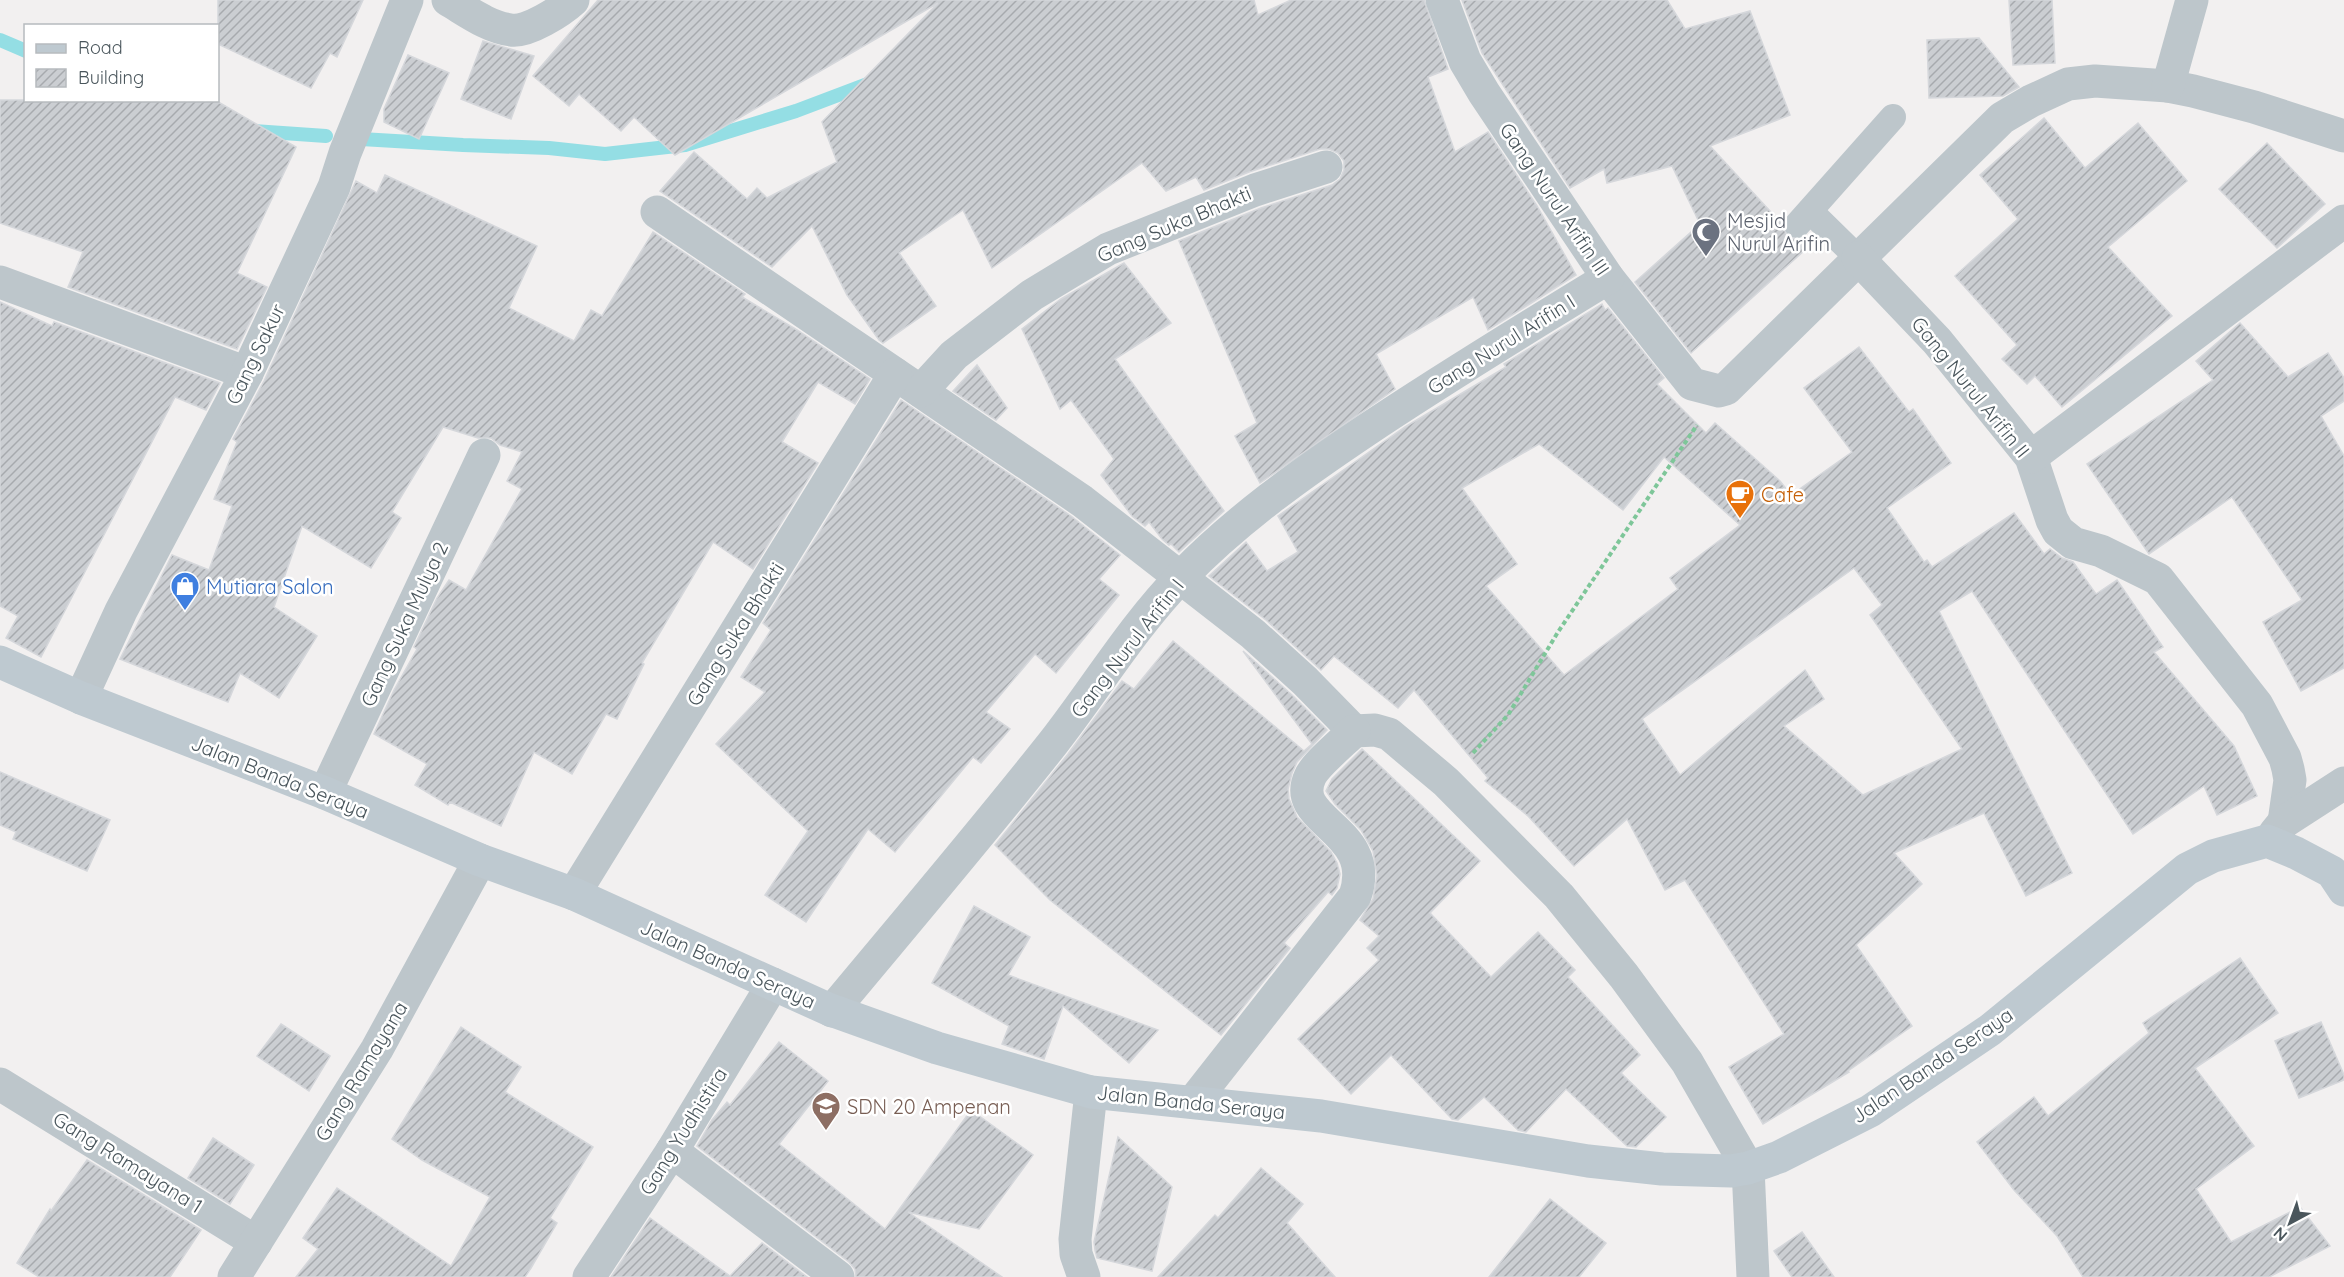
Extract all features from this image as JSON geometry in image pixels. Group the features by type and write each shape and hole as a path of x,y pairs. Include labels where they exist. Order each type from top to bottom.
{"street":[{"name":"Gang Sakur","path":"81,698 121,611 247,373 334,187 407,0"},
{"path":"458,6 493,25 514,31 537,24 573,0"},
{"name":"Gang Nurul Arifin III","path":"1442,0 1465,61 1484,93 1608,278 1692,384"},
{"path":"2168,86 2192,0"},
{"path":"1692,384 1719,391 1726,389 2002,118 2031,101 2068,84 2096,81 2168,86 2254,107 2344,136"},
{"name":"Gang Suka Bhakti","path":"574,894 908,382 954,355 1032,295 1108,249 1255,190 1326,167"},
{"path":"657,212 1082,501 1253,634 1305,681 1354,731"},
{"path":"2031,457 2344,220"},
{"name":"Gang Nurul Arifin II","path":"1858,258 1937,341 2031,457 2052,520 2062,536 2073,543 2101,551 2158,579 2257,705 2285,758 2290,780 2276,831"},
{"name":"Gang Nurul Arifin I","path":"832,1011 1008,800 1132,635 1181,576 1220,540 1303,473 1404,405 1608,278"},
{"path":"0,282 247,373"},
{"name":"Gang Suka Mulya 2","path":"325,793 484,455"},
{"name":"Jalan Banda Seraya","path":"0,662 81,698 325,793 480,860 574,894 832,1011 937,1048 1091,1092 1321,1116 1588,1161 1662,1169 1731,1171 1748,1168 1779,1158 1860,1116 1990,1030 2187,869 2276,831"},
{"path":"1192,1102 1355,896 1360,874 1355,854 1313,808 1308,799 1307,789 1311,774 1354,731 1375,730 1389,734 1446,782 1559,896 1624,976 1687,1062 1748,1168 1753,1277"},
{"path":"2344,783 2276,831 2289,849 2332,873 2344,890"},
{"name":"Gang Ramayana","path":"234,1277 377,1049 480,860"},
{"name":"Gang Yudhistira","path":"590,1277 672,1151 773,984"},
{"name":"Gang Ramayana 1","path":"0,1083 256,1242"},
{"path":"1084,1277 1076,1254 1075,1239 1091,1092"},
{"path":"672,1151 838,1277"}],"lane":[{"path":"1858,258 1803,218 1893,117"}],"path":[{"path":"1446,782 1508,715 1564,623 1701,420 1692,384"}],"building":[{"path":"218,0 363,0 337,57 330,53 311,88 219,44"},
{"path":"598,0 1254,0 1258,15 1291,0 1424,0 1448,69 1428,77 1455,152 1488,132 1537,206 1576,275 1488,330 1473,297 1376,354 1395,389 1260,483 1235,436 1257,423 1179,241 1261,208 1332,185 1340,179 1344,170 1344,161 1338,153 1329,149 1320,149 1249,172 1204,190 1196,177 1166,191 1142,163 992,268 963,210 899,253 936,306 883,343 847,295 812,226 772,267 660,191 694,152 747,199 757,188 767,198 837,162 822,122 938,3 675,155 634,117 621,131 579,94 569,106 533,76"},
{"path":"1462,0 1667,0 1685,29 1750,11 1790,115 1710,146 1782,224 1787,236 1797,240 1806,249 1691,353 1635,282 1700,224 1672,166 1607,183 1604,169 1570,188 1482,53"},
{"path":"2009,0 2052,0 2055,63 2013,65"},
{"path":"1979,38 2019,87 2003,96 1929,98 1927,40"},
{"path":"483,41 534,56 511,119 461,99"},
{"path":"408,55 449,73 419,139 384,122 384,109"},
{"path":"0,100 218,102 296,147 237,273 267,287 237,349 68,287 83,252 0,223"},
{"path":"2044,118 2085,168 2138,123 2187,181 2108,247 2172,316 2062,407 2035,376 2027,384 2002,359 2017,345 1955,276 2018,219 1980,175"},
{"path":"2267,143 2325,204 2277,248 2219,189"},
{"path":"385,175 537,246 509,308 574,341 591,310 602,316 653,232 745,294 742,297 797,330 870,379 855,404 818,382 782,442 818,463 753,569 713,542 642,663 644,664 617,719 606,714 572,774 534,752 501,826 450,802 448,805 415,785 427,764 374,734 394,690 417,649 414,647 437,598 449,580 466,590 522,489 507,481 522,452 500,445 491,438 478,438 443,427 392,512 401,518 371,568 302,526 274,607 317,636 279,698 240,673 228,702 120,659 172,555 209,570 232,506 214,499 237,442 233,439 264,381 356,181 377,193"},
{"path":"1124,263 1171,323 1115,359 1224,511 1179,552 1162,539 1149,522 1145,526 1132,516 1101,475 1114,459 1071,400 1060,409 1022,329 1061,299"},
{"path":"0,302 52,326 54,322 220,383 206,410 175,397 41,657 6,638 18,616 0,606"},
{"path":"1602,304 1605,310 1608,308 1664,378 1657,384 1706,433 1715,423 1780,481 1791,495 1852,452 1804,388 1859,347 1909,412 1913,409 1951,463 1887,508 1924,562 1927,560 1932,567 2014,513 2044,554 2050,549 2062,558 2073,562 2096,594 2117,580 2163,647 2154,652 2234,746 2257,796 2217,815 2204,786 2133,834 1972,591 1939,611 2072,873 2026,896 1984,813 1894,853 1922,884 1856,945 1912,1026 1849,1072 1763,1124 1729,1067 1784,1034 1685,880 1665,890 1627,819 1574,866 1528,816 1485,781 1488,778 1414,690 1398,708 1334,656 1321,670 1266,620 1209,576 1246,542 1267,571 1298,552 1278,516 1405,427 1506,367 1504,364","holes":["1539,444 1623,510 1664,457 1740,525 1670,578 1678,589 1564,675 1486,586 1517,564 1462,488","1854,568 1882,605 1870,615 1962,749 1863,795 1784,726 1824,699 1805,670 1680,775 1642,719"]},
{"path":"2240,323 2288,377 2328,353 2344,378 2344,401 2321,416 2344,456 2344,668 2301,691 2263,622 2302,600 2232,497 2149,554 2087,464 2213,380 2196,361"},
{"path":"977,365 1007,408 996,420 953,391"},
{"path":"901,400 1071,516 1120,555 1099,579 1119,595 1056,673 1035,654 986,712 1010,729 981,763 973,757 895,852 868,829 806,922 765,895 808,831 716,744 765,692 741,677 771,630 763,623"},
{"path":"1173,641 1304,751 1312,744 1243,651 1327,730 1297,762 1288,789 1289,799 1297,817 1331,852 1337,863 1340,874 1337,888 1332,895 1328,892 1284,943 1290,948 1221,1035 1050,900 995,845 1068,754 1122,681 1134,689"},
{"path":"1362,749 1480,861 1430,913 1491,977 1538,932 1575,970 1568,977 1640,1055 1621,1073 1666,1117 1636,1147 1627,1146 1566,1089 1526,1132 1518,1130 1484,1097 1458,1120 1452,1119 1391,1055 1351,1094 1298,1039 1379,960 1367,948 1379,936 1360,920 1373,899 1377,876 1373,851 1361,830 1335,804 1326,791 1332,779"},
{"path":"0,772 110,820 87,871 13,839 16,832 0,825"},
{"path":"974,906 1030,937 1008,975 1158,1030 1129,1063 1063,1006 1044,1059 1002,1044 1009,1026 932,983"},
{"path":"2240,958 2278,1013 2195,1068 2254,1146 2196,1189 2231,1242 2300,1207 2330,1246 2269,1277 2083,1277 2057,1236 2014,1190 1977,1142 2034,1097 2048,1116 2149,1033 2143,1023"},
{"path":"2321,1022 2344,1075 2344,1080 2299,1098 2275,1041"},
{"path":"281,1024 330,1056 309,1091 257,1056"},
{"path":"461,1027 521,1067 505,1092 593,1147 550,1218 557,1223 531,1268 525,1277 296,1277 318,1249 303,1238 337,1188 451,1266 490,1197 422,1160 392,1139"},
{"path":"779,1042 828,1081 779,1144 885,1229 971,1110 1033,1155 979,1229 908,1212 1002,1277 856,1277 855,1269 849,1262 697,1146 712,1120 727,1102 730,1105"},
{"path":"1118,1137 1172,1187 1152,1271 1097,1258 1094,1242"},
{"path":"213,1138 254,1165 230,1204 188,1178"},
{"path":"87,1160 201,1230 170,1277 39,1277 17,1263 50,1209 51,1211"},
{"path":"1261,1168 1303,1204 1287,1223 1335,1277 1158,1277 1215,1215 1218,1218"},
{"path":"1550,1199 1606,1243 1579,1277 1489,1277"},
{"path":"650,1218 730,1276 762,1243 807,1277 611,1277"},
{"path":"1802,1232 1834,1277 1792,1277 1774,1251"}],"waterway":[{"path":"0,40 24,50"},
{"path":"361,139 549,148 605,154 685,145 796,111 870,83"},
{"path":"253,131 326,136"}],"place":[{"name":"Mesjid Nurul Arifin","path":"1706,258"},
{"name":"Cafe","path":"1740,520"},
{"name":"Mutiara Salon","path":"185,612"},
{"name":"SDN 20 Ampenan","path":"826,1132"}]}
